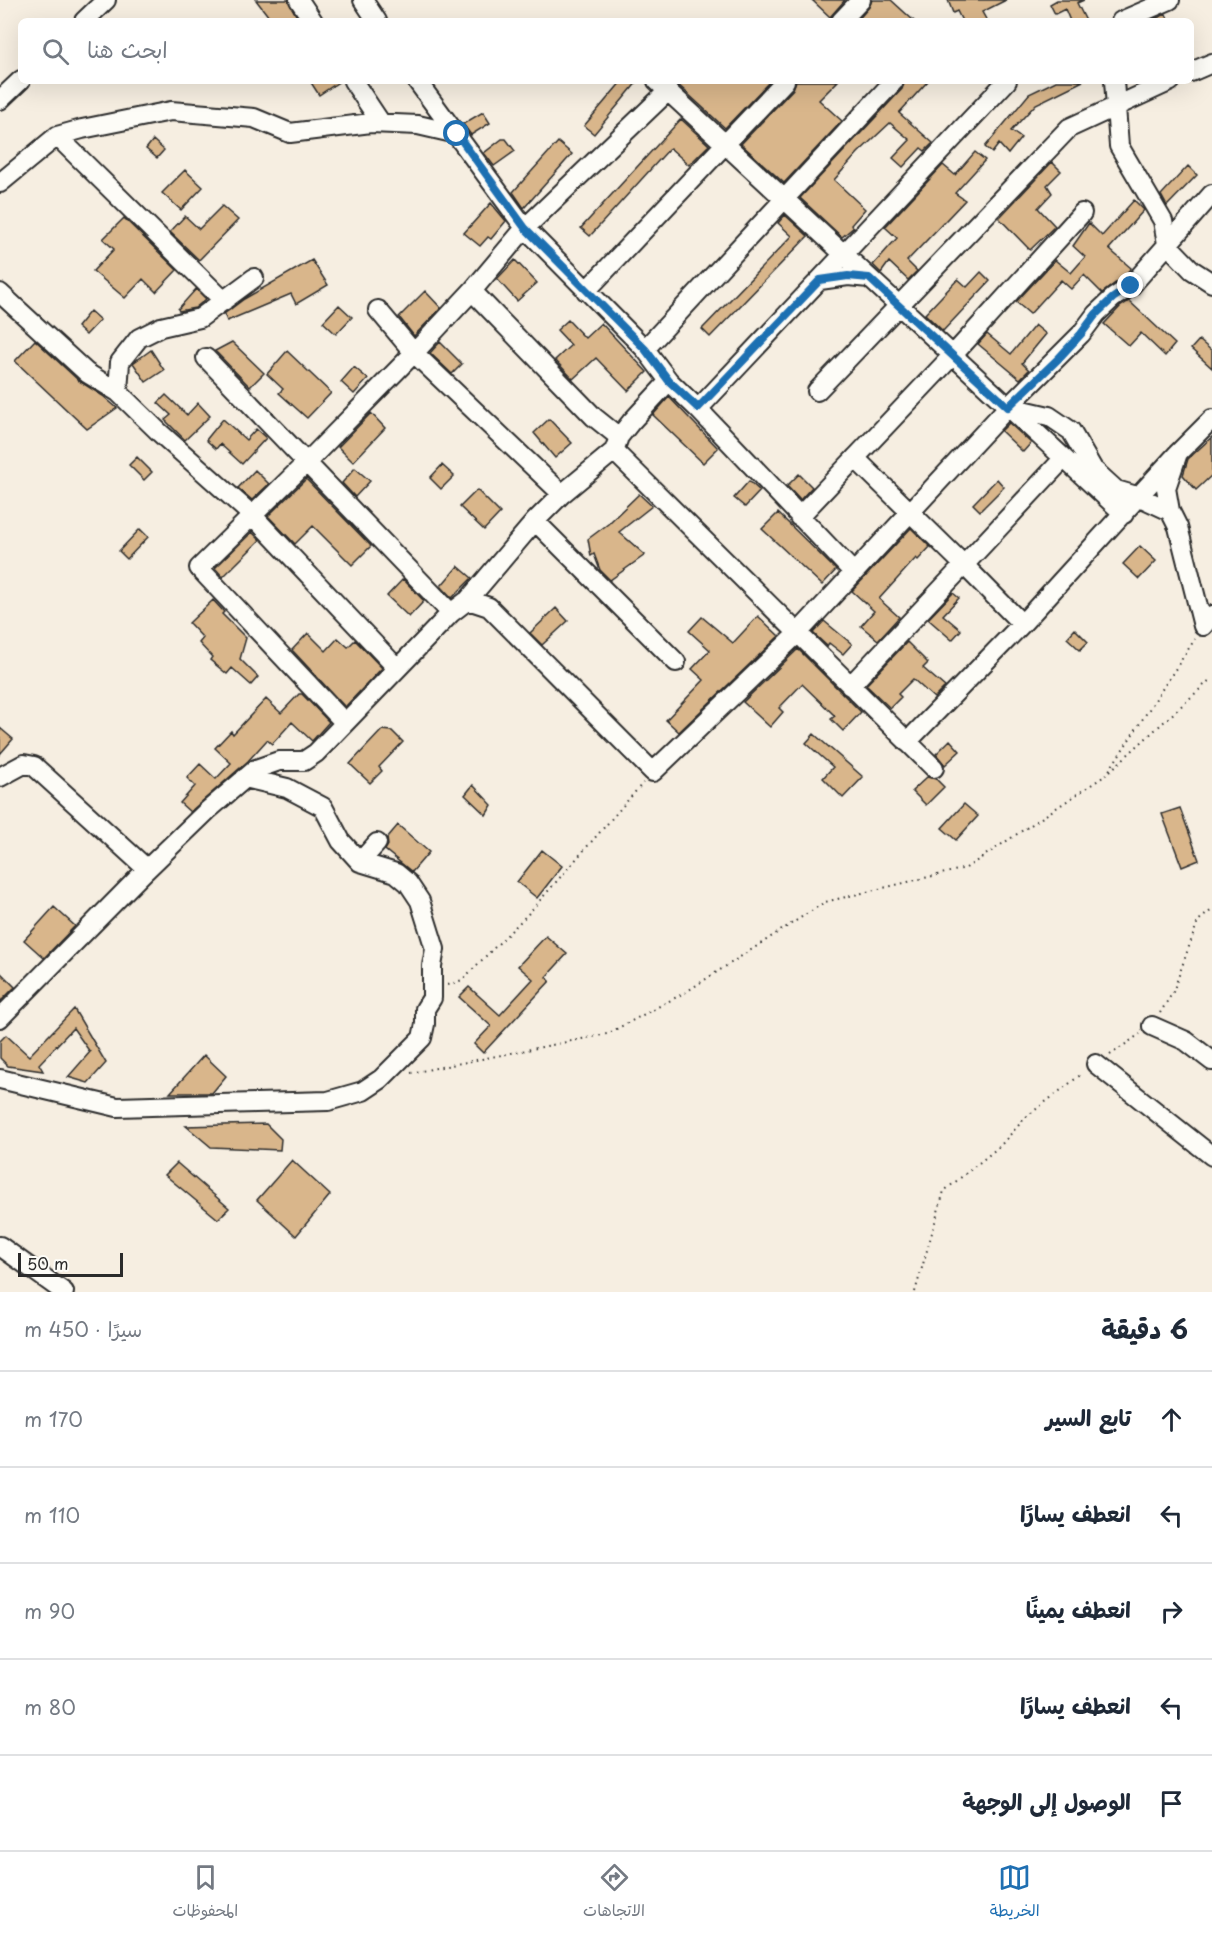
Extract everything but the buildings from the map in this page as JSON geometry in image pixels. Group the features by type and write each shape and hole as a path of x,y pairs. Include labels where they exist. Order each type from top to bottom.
{"street":[{"path":"87,18 106,0"},
{"path":"299,0 311,18"},
{"path":"363,0 375,18"},
{"path":"844,18 861,0"},
{"path":"1128,18 1170,0"},
{"path":"1194,71 1212,63"},
{"path":"0,100 18,83"},
{"path":"355,84 381,123"},
{"path":"419,84 525,228 645,349 669,381 698,408 854,573"},
{"path":"586,291 782,84"},
{"path":"645,349 891,84"},
{"path":"698,408 1004,84"},
{"path":"1114,84 1119,146 1163,221 1167,244 1192,270 1212,283"},
{"path":"817,391 1069,128 1164,84"},
{"path":"344,722 199,568 414,352 472,291 525,228 662,86 1124,514"},
{"path":"0,183 57,136 171,111 254,118 290,133 381,123 418,125 457,134"},
{"path":"57,136 224,301"},
{"path":"468,600 489,607 653,772 797,634 1008,407 1073,343 1096,314 1113,298 1131,286 1212,194"},
{"path":"800,517 953,356 1082,213"},
{"path":"820,280 848,276 869,278"},
{"path":"118,392 120,362 139,338 161,327 200,318 254,279"},
{"path":"472,291 594,417 797,634 934,768"},
{"path":"0,293 87,373 118,392 253,516 397,669"},
{"path":"378,310 414,352 562,494"},
{"path":"206,358 451,613"},
{"path":"0,1018 147,869 256,768 279,761 304,761 316,753 451,613 468,600 535,521 617,444 631,422 669,381"},
{"path":"1008,407 1049,416 1071,431 1093,468 1116,490 1140,497 1170,511"},
{"path":"907,742 1022,624 1212,419"},
{"path":"1179,453 1166,488 1170,511 1178,527 1208,621"},
{"path":"855,458 1022,624"},
{"path":"850,686 1064,458"},
{"path":"535,521 676,662"},
{"path":"0,777 24,764 34,766 147,869"},
{"path":"0,1079 117,1107 328,1101 363,1091 381,1078 422,1038 426,1024 425,1009 432,998 432,966 435,949 420,901 408,883 396,873 360,862 341,841 323,807 287,788 245,778"},
{"path":"360,862 377,843"},
{"path":"1152,1026 1186,1041 1212,1061"},
{"path":"1096,1064 1212,1156"},
{"path":"0,1246 64,1292"}],"path":[{"path":"1106,775 1208,621"},
{"path":"381,1078 607,1034 686,992 825,902 966,868 1106,775 1212,678"},
{"path":"432,998 447,986 462,980 528,914 653,772"},
{"path":"915,1292 944,1191 1000,1146 1026,1117 1072,1080 1152,1026 1173,992 1198,921 1212,909"}],"route":[{"path":"457,134 525,228 645,349 669,381 698,408 820,280 848,276 869,278 1008,407 1058,359 1096,314 1113,298 1131,286"}]}
